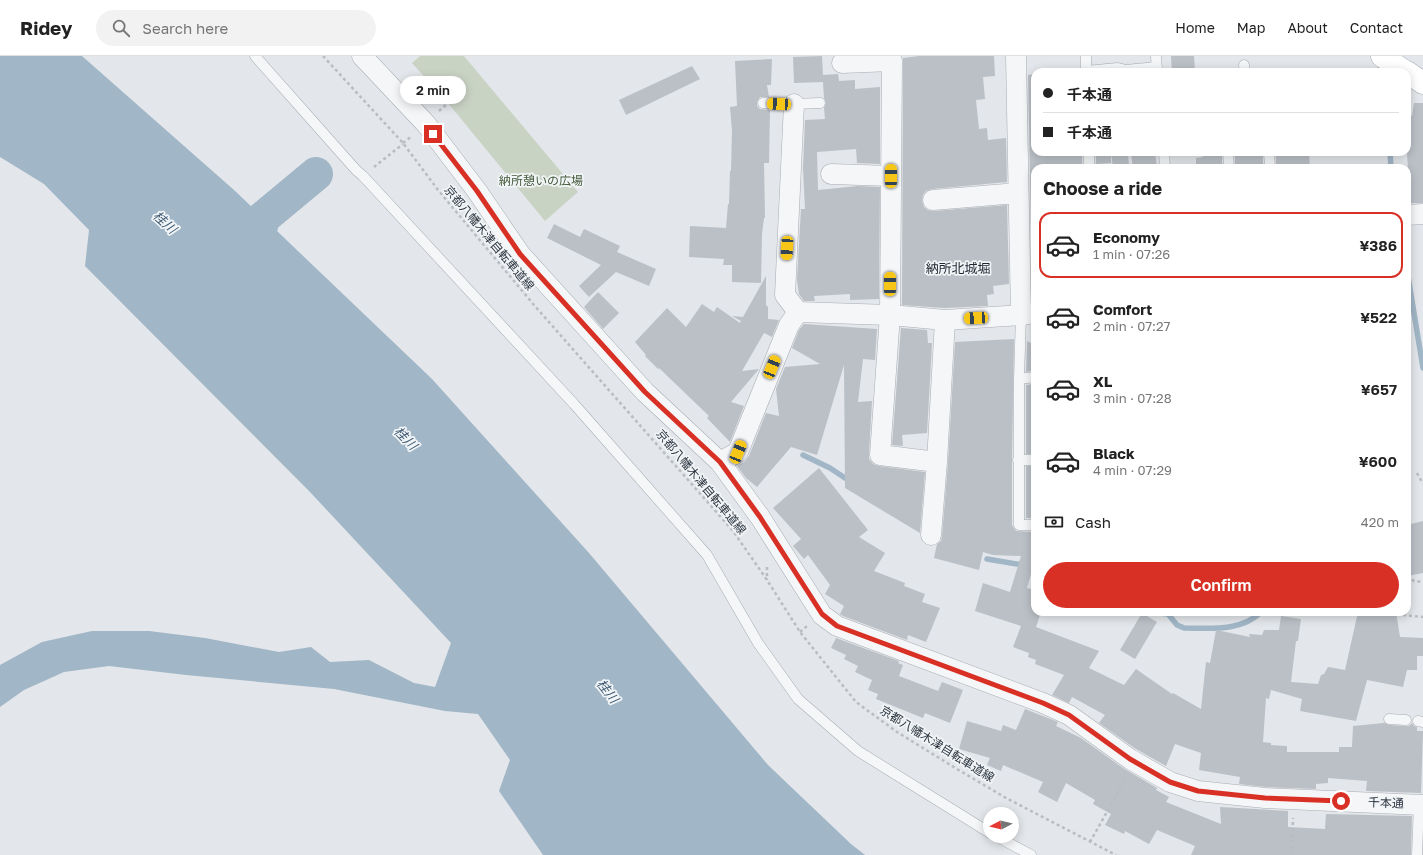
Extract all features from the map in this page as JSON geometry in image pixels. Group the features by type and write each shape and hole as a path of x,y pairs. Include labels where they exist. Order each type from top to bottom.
{"main road":[{"path":"1411,74 1423,83"}],"street":[{"name":"千本通","path":"362,56 426,124 477,191 520,254 645,392 720,462 760,517 822,614 837,626 1043,703 1062,712 1085,726 1135,761 1170,782 1198,791 1265,798 1421,805"},
{"path":"379,56 384,78"},
{"path":"798,312 890,315 945,320 1028,314 1018,193 1016,56"},
{"path":"842,64 892,61 890,315 880,455 937,462"},
{"path":"794,104 785,295 798,312"},
{"path":"831,174 891,176"},
{"path":"933,200 1018,193"},
{"path":"1411,216 1423,214"},
{"path":"720,462 738,452 789,325 798,312"},
{"path":"931,535 937,462 945,320"}],"lane":[{"path":"255,56 356,170 574,404 706,555 758,643 798,699 858,751 983,829"},
{"path":"1086,56 1086,68"},
{"path":"1156,56 1157,68"},
{"path":"763,103 820,103"},
{"path":"1028,314 1019,379 1018,460 1019,525 1031,525"},
{"path":"1019,379 1031,378"},
{"path":"1018,460 1031,460"},
{"path":"1389,719 1406,720"},
{"path":"1417,855 1421,805"},
{"path":"1009,843 1031,855"}],"path":[{"name":"京都八幡木津自転車道線","path":"323,56 403,144 438,190 534,305 733,531 767,580 800,632 856,702 897,732 1006,798 1116,855"},
{"path":"363,176 403,144"},
{"path":"1417,473 1423,484"},
{"path":"1411,579 1414,581 1423,582"},
{"path":"1411,616 1423,617"},
{"path":"1090,842 1135,761"},
{"path":"1292,855 1294,799"}],"green space":[{"name":"納所憩いの広場","path":"420,56 464,56 578,192 545,221 448,103 412,63"}],"water":[{"name":"桂川","path":"0,56 82,56 234,190 432,379 589,553 768,765 851,844 865,855 543,855 499,791 510,760 478,714 445,711 334,689 109,666 64,672 24,690 0,707 0,665 42,642 92,631 149,631 205,638 279,652 311,647 330,662 369,660 414,683 435,687 451,643 310,492 85,266 89,230 44,184 0,157"}],"building":[{"path":"822,56 823,75 838,74 839,81 855,80 855,89 880,87 880,164 857,163 856,149 817,152 818,190 858,186 880,187 879,299 850,300 850,294 814,296 815,301 804,301 799,294 797,280 801,209 805,209 803,168 805,120 825,119 824,108 826,103 824,98 823,82 794,83 793,57"},
{"path":"919,56 994,56 995,76 983,77 985,99 976,100 979,129 987,128 988,140 1006,138 1007,182 932,189 926,191 923,195 922,201 924,207 928,210 934,211 1007,205 1009,284 993,286 994,294 987,295 988,306 945,308 902,305 903,58"},
{"path":"1171,56 1194,56 1195,68 1172,68"},
{"path":"772,59 771,85 767,85 769,97 760,97 757,102 757,106 760,109 770,110 769,163 764,163 765,218 762,234 761,283 732,282 732,265 723,265 724,259 689,257 690,226 726,228 731,171 732,131 730,107 737,106 735,61"},
{"path":"692,66 700,79 626,115 619,100"},
{"path":"1028,75 1031,75 1031,156 1082,156 1082,164 1031,164 1031,230"},
{"path":"1414,103 1423,103 1423,203 1411,203 1411,164 1408,164 1407,156 1411,156 1412,116"},
{"path":"1096,156 1111,156 1111,163 1096,164"},
{"path":"1112,156 1128,156 1129,164 1112,164"},
{"path":"1131,156 1156,156 1156,164 1132,164"},
{"path":"1222,156 1222,164 1196,164 1196,158"},
{"path":"1235,156 1263,156 1263,164 1235,164"},
{"path":"1276,156 1309,156 1310,164 1276,164"},
{"path":"554,224 580,237 584,229 620,246 617,252 656,269 649,286 616,272 589,297 579,286 601,265 547,238"},
{"path":"766,276 766,305 768,307 768,319 779,320 772,337 764,333 742,371 759,369 731,402 744,406 730,442 707,418 709,416 645,356 646,355 635,342 667,308 686,327 702,304 714,312 717,307 740,323 741,321 732,316 743,317"},
{"path":"598,292 619,313 603,329 584,307"},
{"path":"804,324 877,329 875,360 863,359 858,402 872,401 869,459 873,464 879,466 925,472 920,533 845,488 844,365 817,455 791,447 757,487 746,478 737,466 744,462 749,456 766,413 779,416 776,389 785,367 820,364 792,348 799,330"},
{"path":"901,328 927,330 928,343 932,343 927,433 902,435 903,446 892,445"},
{"path":"1014,339 1012,525 1016,531 1031,532 1031,574 1027,588 1031,589 1031,616 1040,616 1036,627 1099,651 1089,668 1124,685 1136,669 1172,694 1173,693 1201,709 1206,662 1210,663 1216,630 1250,637 1249,634 1262,635 1264,630 1279,630 1281,616 1301,619 1298,641 1296,641 1291,682 1318,684 1321,675 1324,674 1328,667 1345,670 1357,616 1397,616 1400,637 1423,638 1423,656 1417,656 1417,670 1407,670 1403,687 1367,680 1356,721 1300,711 1302,699 1271,690 1269,699 1266,698 1263,742 1271,743 1271,745 1287,746 1287,752 1339,752 1339,747 1352,747 1353,726 1384,723 1389,725 1409,726 1412,723 1417,727 1417,731 1423,731 1421,793 1366,791 1367,781 1328,778 1328,783 1316,784 1316,789 1266,787 1239,784 1240,777 1199,770 1201,753 1175,744 1166,766 1136,749 1099,723 1105,715 1072,697 1069,703 1052,695 1064,675 1035,664 1036,660 1028,657 1029,653 1013,647 1021,626 975,611 983,583 1010,592 1021,556 993,555 983,552 979,570 934,558 937,544 941,541 942,536 955,342"},
{"path":"1027,341 1031,343 1031,371 1026,372"},
{"path":"1031,384 1031,454 1026,454 1026,385"},
{"path":"1026,466 1031,466 1031,518 1026,518"},
{"path":"819,468 868,530 859,537 885,553 874,571 905,583 904,586 925,594 922,602 940,608 926,642 908,635 907,640 840,614 844,606 825,594 830,585 808,555 804,559 793,546 801,539 773,508"},
{"path":"1423,521 1423,573 1411,575 1411,524"},
{"path":"1140,616 1147,616 1157,622 1135,659 1120,650"},
{"path":"836,638 899,661 898,663 903,665 899,676 938,691 942,682 963,690 950,723 925,713 923,718 876,699 878,694 868,690 872,680 855,672 858,666 844,659 846,655 831,648"},
{"path":"1025,709 1058,722 1056,726 1081,738 1123,768 1157,788 1156,790 1169,797 1166,802 1221,824 1220,807 1288,811 1288,827 1325,829 1326,814 1412,816 1411,855 1191,855 1195,846 1157,830 1149,844 1125,831 1124,834 1105,825 1111,814 1093,804 1095,800 1066,783 1057,802 1038,792 1043,782 1003,765 1001,771 987,765 990,758 959,749 967,721 1001,731 1003,725 1016,730"}],"waterway":[{"path":"1380,62 1381,68"},
{"path":"1390,156 1391,164"},
{"path":"252,262 263,218 316,174"},
{"path":"1411,294 1423,368"},
{"path":"803,455 830,468 851,482"},
{"path":"987,559 1031,566"},
{"path":"1170,616 1177,625 1184,628 1225,628 1244,623 1256,616"}],"district":[{"name":"納所北城堀","path":"958,268"}],"route":[{"path":"433,134 477,191 520,254 645,392 720,462 760,517 822,614 837,626 1043,703 1069,715 1130,759 1170,782 1198,791 1265,798 1341,801"}]}
